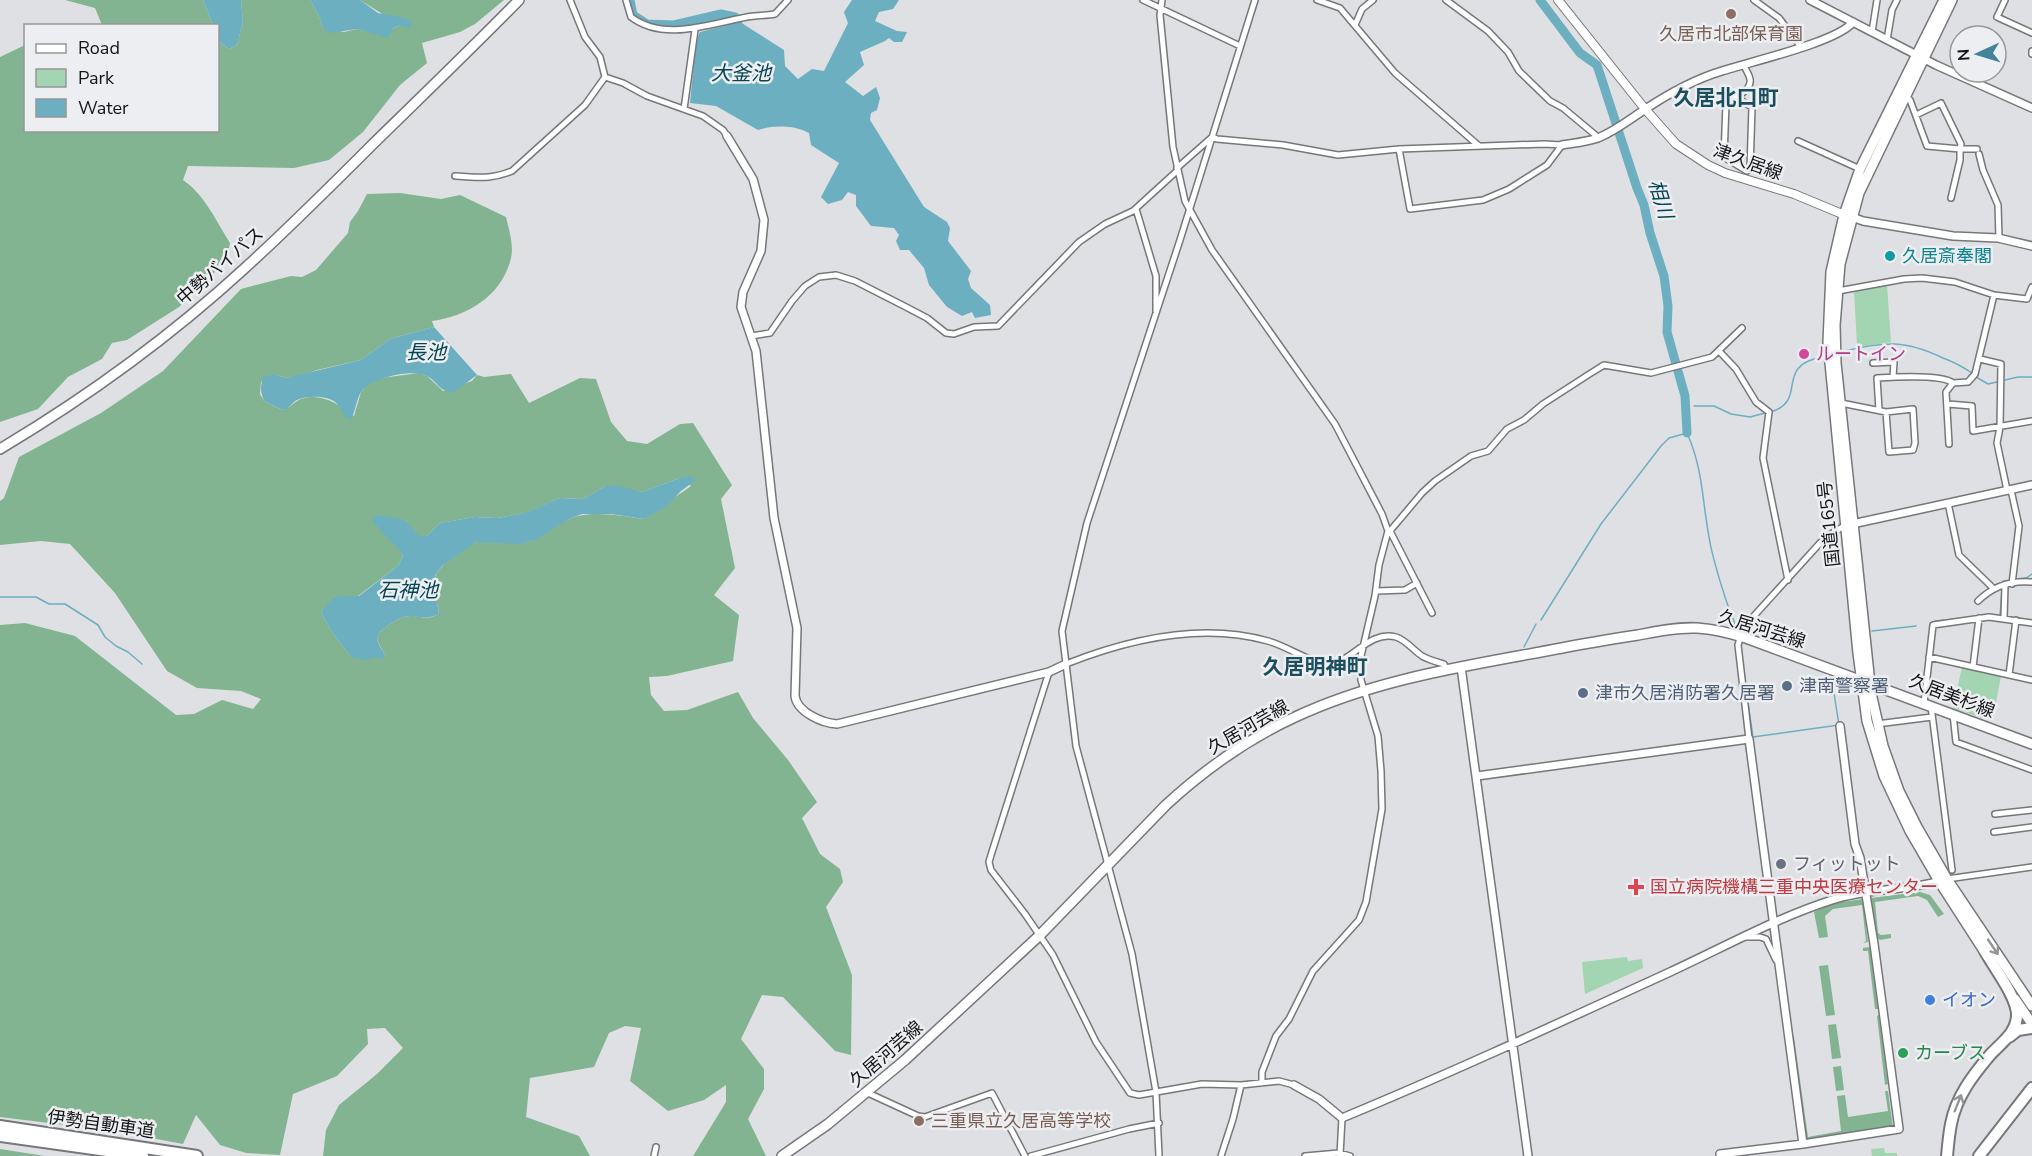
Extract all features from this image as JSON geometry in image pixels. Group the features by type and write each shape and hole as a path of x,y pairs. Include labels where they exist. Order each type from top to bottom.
{"highway":[{"path":"1985,951 2016,1008 2015,1024 2007,1039"},
{"path":"1949,1156 1951,1124 1963,1092 1991,1054 2018,1030 2032,1026"},
{"path":"1982,1153 2032,1088"},
{"name":"伊勢自動車道","path":"0,1126 197,1156"},
{"name":"伊勢自動車道","path":"0,1136 143,1156"}],"main road":[{"name":"中勢バイパス","path":"1,449 104,381 187,317 244,269 324,193 517,0"},
{"name":"津久居線","path":"1558,0 1645,109 1677,144 1708,165 1738,178 1794,194 1848,216"},
{"name":"国道165号","path":"1849,525 1836,363 1837,291 1848,216 1905,97 1944,0"},
{"name":"国道165号","path":"1952,0 1860,169 1831,272 1828,342 1849,525 1867,721 1884,776 1910,831 1946,877 2032,1006"},
{"name":"久居河芸線","path":"782,1156 868,1093 1040,935 1166,805 1219,761 1243,745 1295,717 1365,691 1447,670 1669,629 1708,629 1739,636 1865,682"},
{"name":"国道165号","path":"1865,682 1899,791 1985,951 2032,1026"},
{"name":"久居美杉線","path":"1865,682 2032,744"}],"street":[{"path":"455,176 479,179 496,177 512,171 585,105 605,77 600,57 585,37 570,0"},
{"path":"626,0 631,17 645,26 695,30 740,18 775,14 788,0"},
{"path":"1143,0 1240,46"},
{"path":"1162,0 1160,8 1173,147 1185,201 1212,250 1335,424 1432,613"},
{"path":"1159,1156 1156,1092 1132,954 1076,746 1062,641 1064,620 1087,523 1157,313 1255,0"},
{"path":"1317,0 1340,8 1395,73 1479,146"},
{"path":"1355,25 1362,9 1373,0"},
{"path":"1446,0 1488,32 1508,51 1519,71 1550,102 1563,108 1599,138"},
{"path":"1754,0 1779,18 1801,47"},
{"path":"1810,0 1920,57 2032,108"},
{"path":"1872,32 1877,0"},
{"path":"1887,40 1892,10 1897,0"},
{"path":"2005,0 1997,17 2032,33"},
{"path":"1213,137 1283,145 1338,155 1399,149 1562,145 1587,142 1613,131 1645,109 1713,74 1801,47 1844,30 1853,22"},
{"path":"684,109 695,30"},
{"path":"1737,98 1752,107 1750,169 1748,171 1724,157 1725,104 1729,99 1737,98 1749,86 1750,80 1744,65"},
{"path":"605,77 711,121 727,136 753,179 764,220 761,251 743,292 741,303 758,367 774,518 797,628 795,696 798,705 822,721 837,724 1049,672 1100,651 1183,633 1234,636 1267,641 1328,665 1338,662 1378,638 1398,638 1425,658 1444,664 1447,670"},
{"path":"1905,97 1910,99 1927,146 1978,152 1998,205 2000,238"},
{"path":"1916,115 1941,104 1961,144 1960,160 1951,198"},
{"path":"751,336 770,333 805,286 819,277 829,275 855,281 927,318 949,334 974,327 998,326 1079,242 1105,224 1136,209 1213,137"},
{"path":"1798,141 1860,169"},
{"path":"1399,149 1410,209 1483,200 1509,189 1547,165 1562,145"},
{"path":"1136,209 1156,276 1157,313"},
{"path":"1848,216 1863,221 1953,236 2000,238 2032,246"},
{"path":"1837,291 1922,278 1954,282 1995,294 2027,299 2032,287"},
{"path":"1879,410 1877,378 1948,379 1953,383 1971,380 1980,359 1995,294"},
{"path":"1262,1082 1262,1072 1276,1036 1289,1018 1313,971 1359,920 1366,902 1382,810 1378,736 1361,680 1362,647 1376,591 1379,565 1389,531 1435,481 1472,456 1488,451 1507,429 1524,420 1544,404 1604,365 1651,373 1712,357 1742,328"},
{"path":"1719,351 1736,369 1756,402 1769,412 1763,458 1788,580"},
{"path":"1980,359 2001,364 2000,427 1997,447 2019,526 2012,582"},
{"path":"1874,363 1894,362 1893,377"},
{"path":"1949,444 1946,392 1953,383"},
{"path":"1841,403 1886,412 1913,409 1915,443 1913,450 1889,452 1886,412"},
{"path":"1948,404 1972,406 1973,431 2032,421"},
{"path":"1803,1144 1772,923 1738,645 1739,636 1743,628 1820,543 1849,525 2032,485"},
{"path":"1948,503 1959,555 1993,588"},
{"path":"1978,601 2000,584 2032,582"},
{"path":"1376,591 1405,590 1417,583"},
{"path":"2004,618 2005,585"},
{"path":"1973,667 1979,618"},
{"path":"1946,877 1932,717 1927,704 1932,624 1979,618 2004,618 2032,622"},
{"path":"2009,675 2016,620"},
{"path":"1929,657 2032,681"},
{"path":"1461,667 1528,1156"},
{"path":"1049,672 989,862 993,873 1040,935 1059,966 1096,1042 1128,1091 1136,1095 1202,1084 1240,1085 1279,1081 1294,1085 1318,1099 1342,1118"},
{"path":"1953,714 1956,742 2032,770"},
{"path":"1877,724 1932,717"},
{"path":"1720,1154 1899,1129 1866,893 1860,858 1855,844 1840,726"},
{"path":"1477,776 1749,740"},
{"path":"1995,814 2032,810"},
{"path":"1994,832 2032,827"},
{"path":"1342,1118 1582,1013 1772,923 1834,899 1946,877 2032,867"},
{"path":"1744,937 1760,937 1768,940 1778,965"},
{"path":"1221,1156 1233,1119 1240,1085"},
{"path":"868,1093 925,1117 992,1093 1025,1156"},
{"path":"1339,1154 1342,1118"},
{"path":"1031,1156 1159,1123"},
{"path":"654,1156 656,1147"},
{"path":"1305,1156 1339,1154 1350,1156"}],"green space":[{"path":"65,0 203,0 213,24 102,24 95,8"},
{"path":"241,0 310,0 323,28 344,32 357,29 369,32 392,29 400,25 360,0 504,0 475,24 460,32 422,43 427,63 400,85 363,132 329,160 294,168 188,166 183,180 204,201 230,243 226,261 179,307 127,340 112,343 102,359 68,377 38,409 0,422 0,57 24,45 24,132 219,132 219,42 229,49 237,45 243,22"},
{"path":"400,193 441,199 460,195 506,217 512,248 506,271 500,283 482,302 458,314 432,321 434,327 390,339 361,360 303,375 286,378 277,375 261,382 260,394 264,401 283,409 301,399 323,398 354,416 361,392 369,383 381,378 419,373 427,376 443,391 472,381 477,375 484,377 511,374 529,403 580,378 596,379 611,422 627,441 647,444 680,424 693,423 732,485 721,499 735,568 714,595 739,615 733,661 667,676 649,677 651,695 664,711 687,710 738,692 753,718 788,760 817,802 802,818 820,854 840,869 843,882 826,907 852,975 851,1055 835,1051 783,997 762,995 741,1039 764,1069 764,1089 748,1119 766,1156 693,1156 726,1102 726,1085 704,1100 668,1111 630,1081 641,1028 625,1026 609,1033 594,1067 530,1078 526,1117 579,1136 590,1156 323,1156 326,1130 339,1105 377,1074 403,1048 385,1028 367,1029 368,1044 337,1076 293,1094 280,1155 246,1153 220,1145 196,1115 183,1144 114,1131 0,1117 0,625 25,623 75,636 176,715 194,714 222,700 253,709 261,699 241,691 197,688 167,671 115,593 70,544 41,541 0,545 0,501 4,498 19,457 101,413 163,371 241,289 291,276 302,277 316,270 348,233 350,222 367,194","holes":["680,478 691,486 644,519 605,514 585,515 567,520 531,541 517,543 489,540 471,544 452,557 435,577 434,586 439,614 427,618 411,616 402,618 380,632 377,638 386,656 351,657 332,632 321,612 340,596 358,596 399,565 403,555 396,544 386,536 405,520 419,538 428,535 440,523 475,517 497,518 526,513 560,498 583,499 604,487 642,492"]},
{"path":"1887,285 1891,342 1860,347 1860,344 1857,345 1854,291"},
{"path":"1962,667 2001,676 1993,718 1982,718 1953,708"},
{"path":"1920,892 1930,895 1944,914 1938,917 1927,900 1918,896 1875,902 1878,933 1891,934 1891,938 1880,940 1876,937 1871,898"},
{"path":"1863,899 1868,942 1863,943 1866,941 1862,905 1833,909 1825,916 1828,937 1819,938 1814,912 1833,903"},
{"path":"1870,947 1878,1009 1875,1009 1868,951 1863,951 1863,948"},
{"path":"1627,957 1628,961 1642,959 1643,968 1585,994 1582,962"},
{"path":"1828,965 1835,1015 1826,1016 1819,966"},
{"path":"1879,1015 1888,1084 1885,1085 1877,1016"},
{"path":"1836,1024 1841,1058 1832,1059 1828,1025"},
{"path":"1789,1037 1794,1037 1808,1137 1841,1131 1837,1096 1845,1095 1848,1117 1888,1111 1885,1091 1888,1091 1893,1128 1804,1141"},
{"path":"1841,1066 1844,1090 1836,1091 1833,1067"},
{"path":"1884,1148 1885,1153 1897,1153 1897,1156 1872,1156 1871,1149"},
{"path":"0,1149 45,1156 0,1156"}],"water":[{"path":"203,0 241,0 243,22 237,45 229,49 219,42 219,24 213,24"},
{"path":"310,0 360,0 378,13 405,18 413,22 409,28 400,25 392,29 388,38 357,29 330,33 323,28"},
{"name":"大釜池","path":"852,0 899,0 893,9 879,12 875,21 897,31 907,32 902,42 894,42 889,38 860,52 864,65 845,82 863,96 876,87 880,98 877,110 871,113 870,120 924,207 947,222 950,228 948,241 971,271 968,279 971,288 990,305 991,315 975,318 972,312 962,316 947,307 929,285 924,268 909,250 900,250 896,241 899,235 894,228 871,226 856,206 856,195 848,192 842,200 828,204 821,197 839,163 811,145 809,133 797,128 784,127 758,130 716,106 690,103 696,41 700,32 740,22 784,50 785,66 798,79 812,69 824,71 848,23 844,12"},
{"name":"長池","path":"434,327 477,375 454,392 445,391 431,378 420,374 392,376 373,382 361,392 351,419 346,418 335,402 326,398 301,399 283,409 264,401 261,388 264,376 277,375 286,378 361,360 390,339"},
{"name":"石神池","path":"691,476 696,480 681,491 667,506 644,519 611,514 582,514 567,520 536,540 519,544 476,542 442,566 435,575 434,584 439,614 427,618 411,616 402,618 380,632 377,639 386,656 383,659 375,657 367,660 351,657 332,632 321,612 332,599 340,596 359,596 399,565 403,555 372,519 379,515 405,520 420,537 428,535 440,523 475,517 497,518 525,513 560,498 583,499 604,487 614,485 642,492"}],"waterway":[{"path":"630,0 633,15 647,24 674,25 721,14 735,17 739,27"},
{"name":"相川","path":"1540,0 1580,53 1597,65 1644,205 1650,233 1664,276 1668,306 1667,332 1685,396 1687,433"},
{"path":"1844,351 1884,344 1905,345 1929,352 1972,373"},
{"path":"1771,412 1782,407 1788,400 1794,375 1799,368 1807,361 1822,357"},
{"path":"1976,377 1988,384 1997,382"},
{"path":"2005,380 2032,377"},
{"path":"1694,406 1714,406 1731,414 1750,417 1765,413"},
{"path":"1541,620 1601,524 1661,446 1669,438 1687,433 1699,472 1713,556 1730,612"},
{"path":"2003,581 2026,578 2032,574"},
{"path":"1935,621 2000,615 2002,591"},
{"path":"0,597 36,597 49,604 65,604 98,625 105,637 142,664"},
{"path":"1732,616 1736,627"},
{"path":"1524,647 1536,624"},
{"path":"1872,631 1916,626"},
{"path":"1743,669 1753,737 1839,725 1833,687"}],"place":[{"name":"久居市北部保育園","path":"1731,14"},
{"name":"久居斎奉閣","path":"1890,256"},
{"name":"ルートイン","path":"1804,354"},
{"name":"津南警察署","path":"1787,686"},
{"name":"津市久居消防署久居署","path":"1583,693"},
{"name":"フィットット","path":"1781,864"},
{"name":"国立病院機構三重中央医療センター","path":"1636,887"},
{"name":"イオン","path":"1930,1000"},
{"name":"カーブス","path":"1903,1053"},
{"name":"三重県立久居高等学校","path":"919,1121"}],"district":[{"name":"久居北口町","path":"1726,98"},
{"name":"久居明神町","path":"1315,667"}]}
